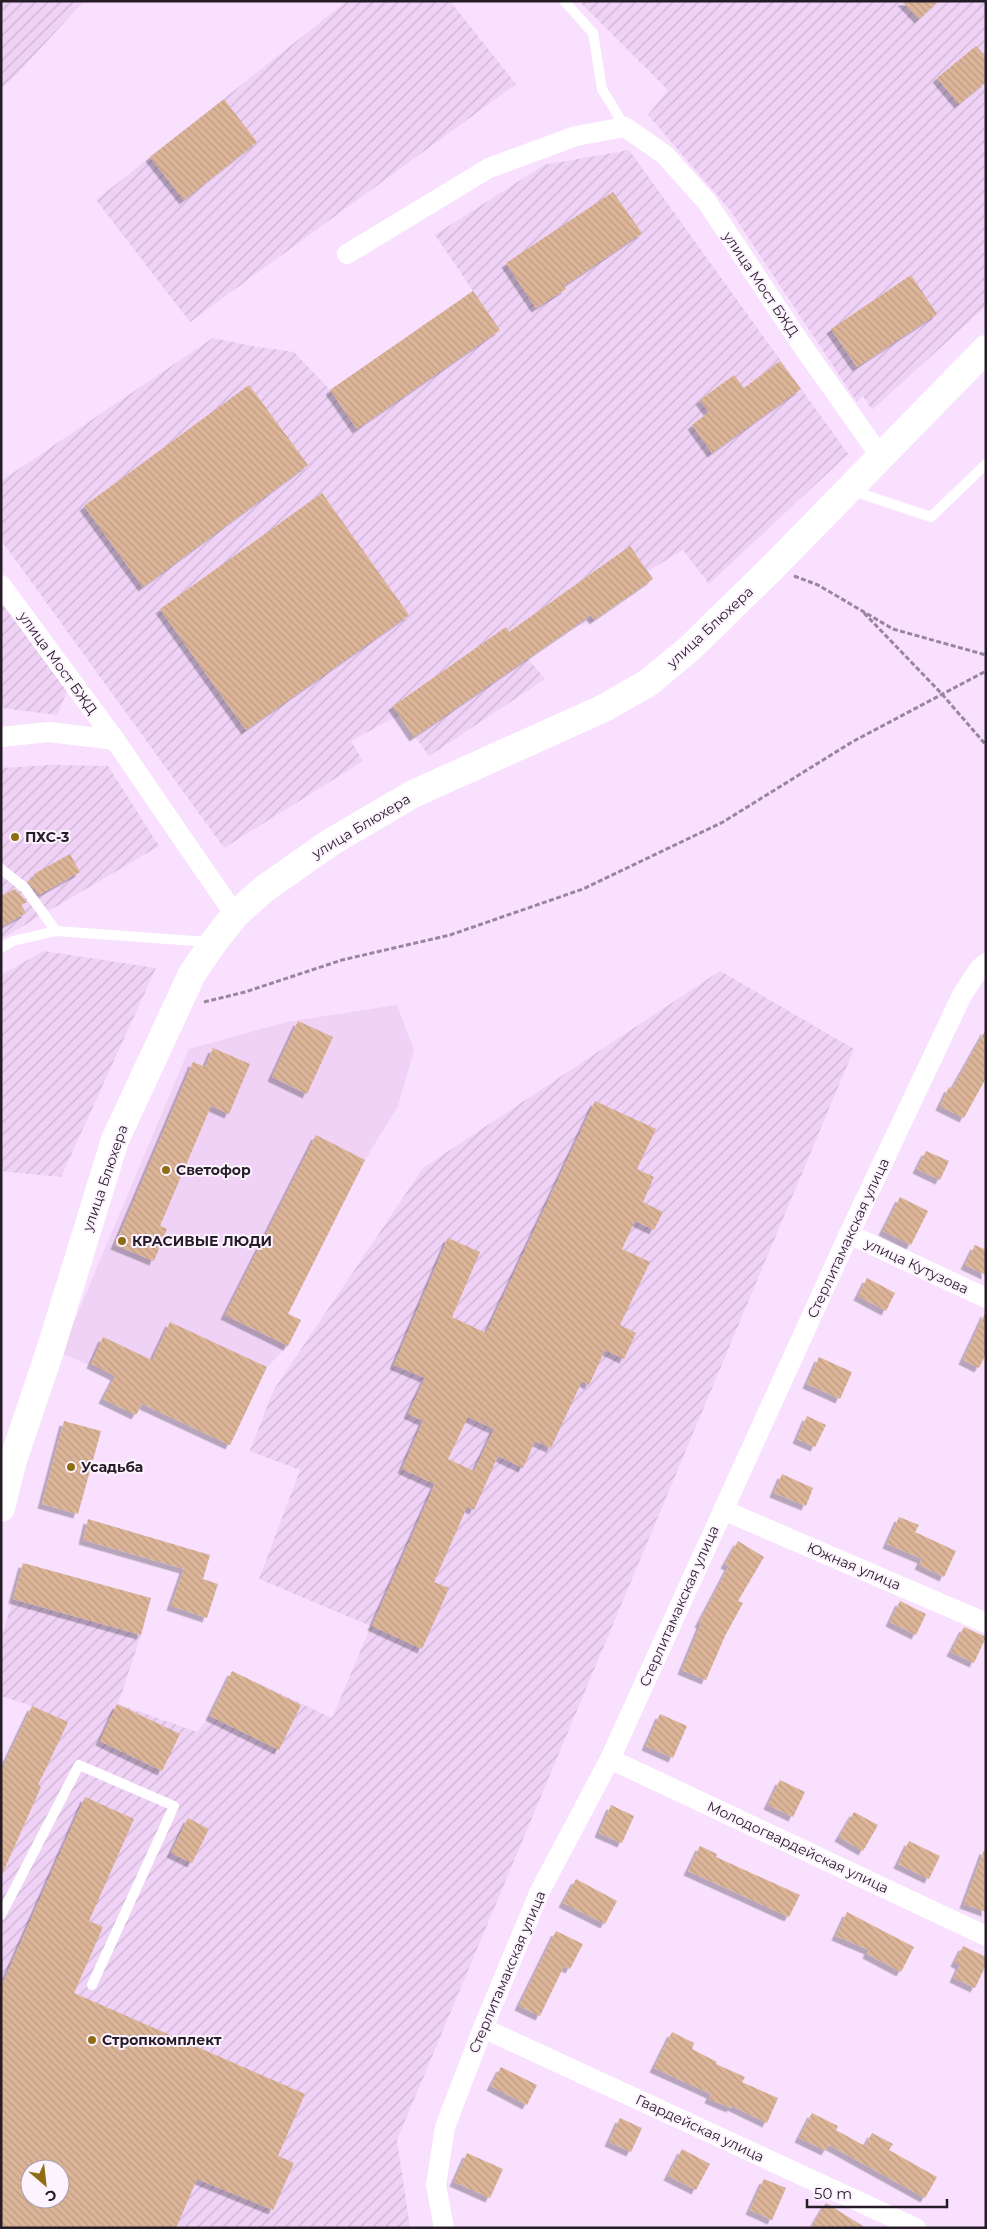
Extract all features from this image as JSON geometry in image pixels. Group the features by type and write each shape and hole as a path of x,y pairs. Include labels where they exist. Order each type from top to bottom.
{"main road":[{"name":"улица Блюхера","path":"1,1508 7,1457 49,1354 115,1140 192,974 234,915 264,889 331,842 414,794 602,709 648,683 689,649 772,568 986,350"}],"street":[{"path":"347,254 489,168 576,136 624,127"},
{"name":"улица Мост БЖД","path":"624,127 665,155 707,202 801,344 881,457"},
{"name":"улица Мост БЖД","path":"1,585 115,740 234,915"},
{"path":"1,737 49,732 115,740"},
{"name":"Стерлитамакская улица","path":"444,2228 436,2185 445,2127 483,2028 540,1891 610,1759 849,1234 962,995 979,968 986,963"},
{"name":"улица Кутузова","path":"849,1234 986,1298"},
{"name":"Южная улица","path":"722,1510 986,1623"},
{"name":"Молодогвардейская улица","path":"610,1759 986,1936"},
{"name":"Гвардейская улица","path":"483,2028 916,2228"}],"lane":[{"name":"улица Мост БЖД","path":"564,1 593,32 602,89 624,127"},
{"path":"850,489 931,517 986,464"},
{"path":"1,869 25,888 56,930"},
{"path":"1,948 13,941 56,930 213,943"},
{"path":"1,1915 79,1765 174,1806 92,1985"}],"path":[{"path":"772,568 818,585 893,628 986,654"},
{"path":"860,610 941,694 986,745"},
{"path":"175,1010 245,992 342,960 450,935 583,889 723,822 852,742 986,671"}],"shaded area":[{"path":"1,1 84,1 14,77 1,88"},
{"path":"347,1 450,1 516,84 190,322 96,200"},
{"path":"579,1 986,1 986,306 872,410 863,396 857,402 730,210 648,115 668,90"},
{"path":"629,150 848,454 709,584 683,550 648,571 653,579 595,620 572,628 528,659 545,679 429,756 399,715 351,741 363,761 224,848 1,540 1,481 213,338 294,352 330,390 473,291 435,235 544,165"},
{"path":"1,600 67,691 57,715 1,708"},
{"path":"50,765 108,766 159,846 1,939 1,768"},
{"path":"44,951 156,968 61,1177 1,1171 1,975"},
{"path":"720,971 854,1049 397,2140 410,2228 1,2228 1,1877 41,1787 1,1769 9,1754 67,1722 32,1706 1,1696 1,1640 13,1599 141,1635 118,1704 197,1732 210,1716 232,1671 332,1718 371,1626 259,1579 300,1470 250,1451 273,1391 423,1168"},
{"path":"397,1005 414,1050 398,1106 365,1160 288,1313 301,1320 288,1346 267,1367 230,1445 142,1404 136,1415 103,1399 114,1376 61,1353 189,1049 287,1022"}],"building":[{"path":"902,1 939,1 919,19"},
{"path":"976,46 986,57 986,82 959,104 937,78"},
{"path":"224,99 257,142 184,200 150,157"},
{"path":"613,192 642,233 564,286 566,289 536,308 506,263"},
{"path":"911,275 937,314 857,367 831,329"},
{"path":"473,291 500,330 357,429 330,390"},
{"path":"780,361 801,389 712,453 692,425 709,412 700,400 734,375 744,388"},
{"path":"249,385 308,465 143,587 84,506"},
{"path":"322,493 409,615 246,730 160,609"},
{"path":"630,546 653,579 594,620 591,615 414,737 393,706 506,627 509,632"},
{"path":"70,854 80,872 39,895 27,881 35,877 34,874"},
{"path":"15,889 27,902 21,905 26,913 1,927 1,896"},
{"path":"298,1021 333,1037 307,1094 272,1077"},
{"path":"986,1029 986,1078 964,1118 940,1106 949,1087 952,1089"},
{"name":"Светофор","path":"213,1048 250,1064 229,1114 211,1106 160,1226 167,1229 154,1261 115,1245 193,1062 205,1067"},
{"path":"595,1101 656,1129 637,1169 654,1177 643,1202 663,1212 654,1230 635,1221 622,1249 650,1262 620,1325 636,1333 624,1359 605,1350 589,1385 582,1381 551,1448 535,1441 523,1468 498,1456 474,1510 467,1507 434,1582 449,1588 422,1649 372,1626 435,1484 402,1469 423,1421 408,1414 425,1378 394,1365 448,1238 480,1252 452,1317 486,1333","holes":["468,1417 494,1429 474,1471 448,1459"]},
{"path":"316,1135 365,1160 288,1314 301,1320 288,1346 225,1315"},
{"path":"926,1151 949,1161 940,1180 917,1169"},
{"path":"900,1197 928,1211 911,1245 883,1231"},
{"path":"975,1245 986,1250 986,1275 965,1265"},
{"path":"867,1278 895,1293 886,1311 858,1296"},
{"path":"986,1311 986,1354 979,1368 963,1360"},
{"path":"170,1322 267,1367 230,1445 142,1404 136,1415 103,1399 115,1376 91,1364 103,1337 152,1360"},
{"path":"819,1357 852,1372 840,1399 807,1384"},
{"path":"807,1416 826,1425 815,1447 797,1439"},
{"name":"Усадьба","path":"64,1421 101,1431 78,1514 42,1504"},
{"path":"782,1474 813,1488 806,1506 774,1493"},
{"path":"899,1517 919,1525 915,1532 956,1551 944,1577 919,1565 922,1559 887,1544"},
{"path":"88,1519 210,1555 203,1579 218,1584 207,1618 171,1606 184,1569 83,1540"},
{"path":"738,1541 764,1557 738,1601 743,1603 725,1636 706,1680 682,1670 701,1624 699,1623 729,1566 725,1564"},
{"path":"23,1563 151,1598 141,1635 13,1599"},
{"path":"900,1601 926,1614 916,1635 890,1622"},
{"path":"964,1627 986,1637 974,1663 951,1652"},
{"path":"232,1671 301,1705 279,1750 210,1716"},
{"path":"117,1704 180,1734 162,1771 100,1741"},
{"path":"32,1706 68,1722 38,1785 41,1787 1,1877 1,1771"},
{"path":"660,1714 687,1726 673,1758 646,1746"},
{"path":"780,1780 805,1792 793,1817 768,1805"},
{"name":"Стропкомплект","path":"85,1797 134,1819 89,1921 103,1927 74,1993 305,2094 278,2156 294,2163 273,2210 197,2179 176,2228 1,2228 1,1987"},
{"path":"611,1805 634,1816 622,1843 599,1833"},
{"path":"854,1812 878,1825 863,1851 839,1837"},
{"path":"188,1818 209,1829 192,1863 171,1853"},
{"path":"909,1841 940,1856 929,1879 898,1864"},
{"path":"700,1846 717,1854 716,1857 800,1895 789,1917 688,1871"},
{"path":"984,1850 986,1850 986,1912 964,1904"},
{"path":"576,1879 617,1901 605,1924 563,1903"},
{"path":"847,1912 914,1947 901,1972 867,1954 869,1950 836,1936"},
{"path":"556,1931 583,1944 570,1969 564,1966 540,2016 519,2006"},
{"path":"963,1946 986,1957 986,1965 975,1988 954,1978 960,1965 955,1962"},
{"path":"672,2032 694,2043 692,2049 717,2062 716,2064 745,2077 742,2082 778,2098 767,2123 732,2106 731,2108 709,2099 711,2094 654,2068"},
{"path":"501,2067 537,2085 527,2105 491,2086"},
{"path":"812,2113 838,2126 836,2130 865,2146 872,2133 893,2144 889,2150 937,2177 925,2198 829,2145 826,2151 799,2138"},
{"path":"620,2118 642,2128 631,2152 609,2142"},
{"path":"682,2149 710,2164 696,2190 668,2176"},
{"path":"467,2153 503,2169 490,2198 454,2182"},
{"path":"764,2179 786,2188 772,2220 750,2210"},
{"path":"826,2203 866,2228 811,2228"}],"place":[{"name":"ПХС-3","path":"15,837"},
{"name":"Светофор","path":"166,1170"},
{"name":"КРАСИВЫЕ ЛЮДИ","path":"122,1241"},
{"name":"Усадьба","path":"71,1467"},
{"name":"Стропкомплект","path":"92,2040"}]}
